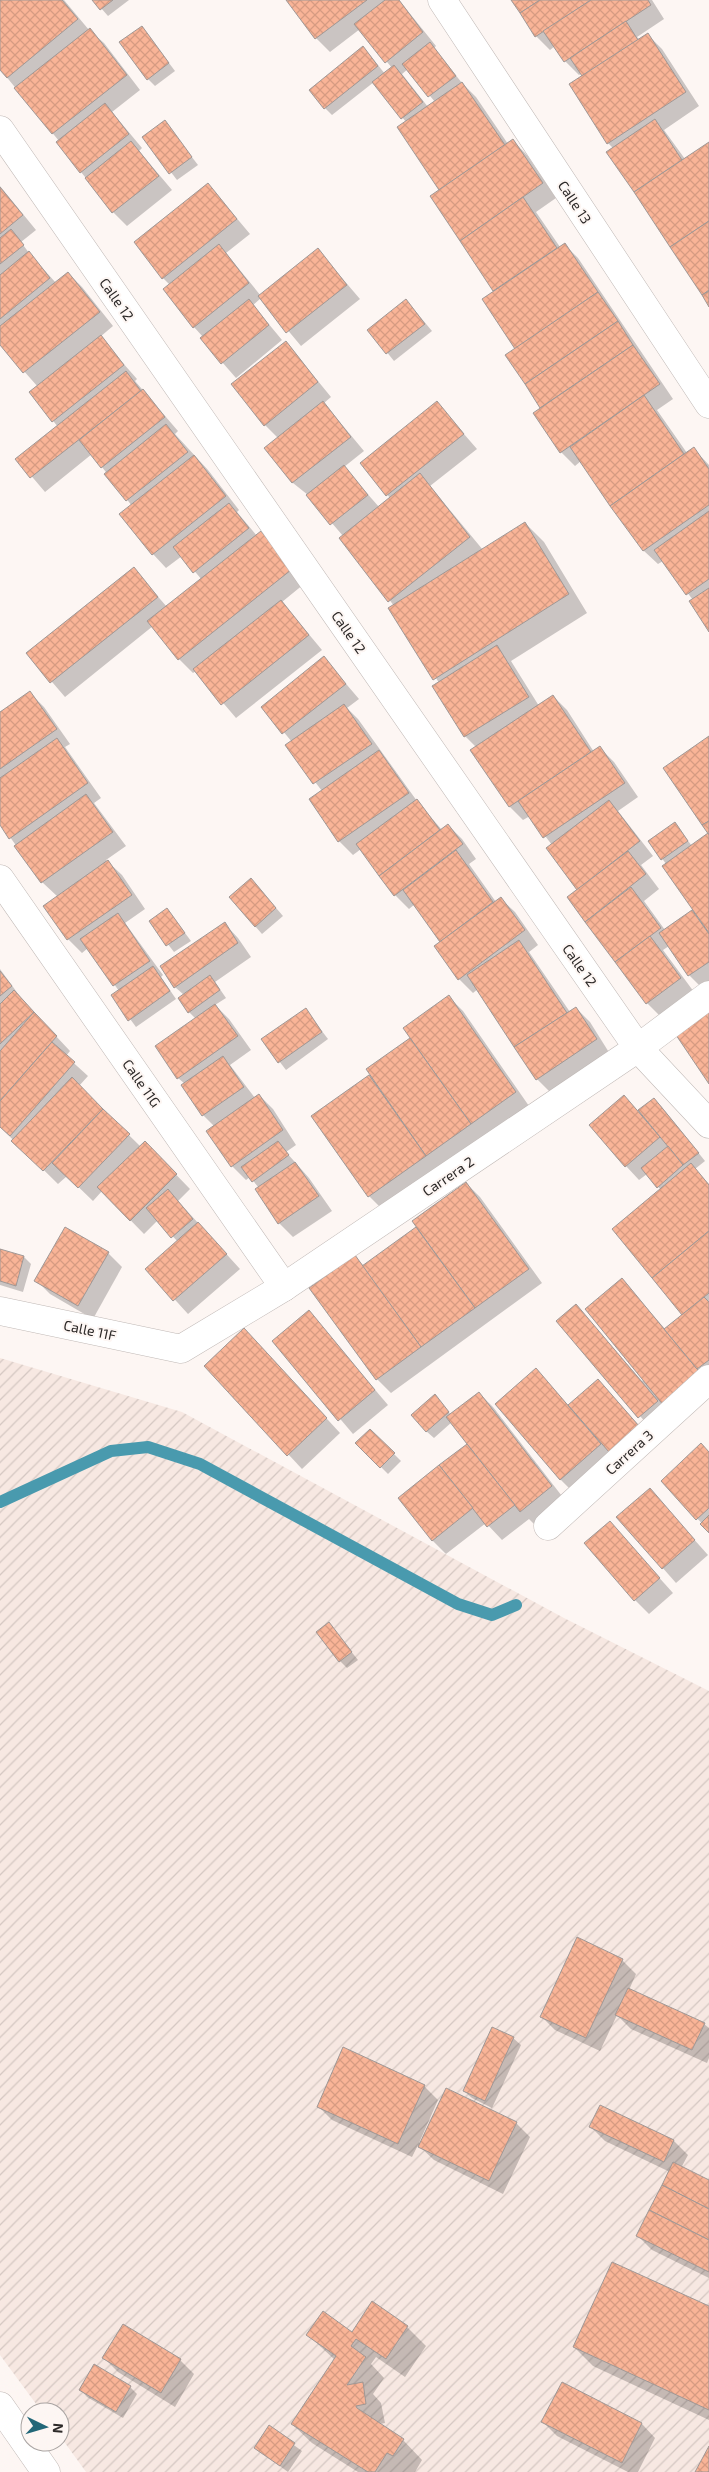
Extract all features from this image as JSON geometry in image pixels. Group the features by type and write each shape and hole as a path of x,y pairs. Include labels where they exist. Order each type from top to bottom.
{"street":[{"name":"Calle 13","path":"442,0 709,404"},
{"name":"Calle 12","path":"0,130 638,1048 709,1124"},
{"name":"Calle 11G","path":"0,879 284,1286"},
{"name":"Carrera 2","path":"181,1349 284,1286 638,1048 709,995"},
{"name":"Calle 11F","path":"0,1311 181,1349"},
{"name":"Carrera 3","path":"548,1526 709,1378"},
{"path":"0,2406 33,2465"}],"shaded area":[{"path":"0,1358 182,1412 564,1618 709,1691 709,2472 86,2472 70,2450 70,2402 35,2402 0,2355"}],"building":[{"path":"0,0 62,0 78,19 7,78 0,70"},
{"path":"92,0 113,0 100,10"},
{"path":"286,0 367,0 315,39"},
{"path":"385,0 399,0 423,32 385,63 354,24"},
{"path":"511,0 540,0 520,13"},
{"path":"540,0 591,0 535,37 520,13"},
{"path":"591,0 648,0 651,5 564,62 543,31"},
{"path":"626,21 638,40 582,76 570,58"},
{"path":"142,26 169,63 147,80 119,42"},
{"path":"90,28 127,75 52,134 14,88"},
{"path":"648,33 686,92 607,144 569,84"},
{"path":"430,42 456,76 428,97 402,64"},
{"path":"363,46 378,66 324,109 309,90"},
{"path":"394,65 423,102 401,119 372,82"},
{"path":"462,82 505,145 439,190 397,127"},
{"path":"105,103 129,134 80,173 56,142"},
{"path":"655,119 682,160 634,192 606,152"},
{"path":"165,120 192,157 169,174 142,137"},
{"path":"513,139 543,183 460,241 430,196"},
{"path":"131,141 159,176 112,213 85,178"},
{"path":"709,142 709,221 670,247 634,192"},
{"path":"208,183 237,219 162,279 134,242"},
{"path":"0,187 23,215 0,234"},
{"path":"523,197 557,248 493,291 460,241"},
{"path":"709,221 709,290 702,295 670,247"},
{"path":"11,229 24,245 0,264 0,238"},
{"path":"565,243 598,292 515,349 482,299"},
{"path":"219,244 249,283 193,328 163,289"},
{"path":"318,248 347,285 286,333 258,296"},
{"path":"29,251 50,278 0,319 0,275"},
{"path":"68,272 100,312 23,373 0,345 0,326"},
{"path":"709,291 709,307 702,295"},
{"path":"598,292 618,321 525,384 505,355"},
{"path":"249,299 269,325 221,364 200,338"},
{"path":"406,299 425,324 386,354 367,330"},
{"path":"618,321 633,345 540,408 525,384"},
{"path":"101,335 124,365 52,422 29,392"},
{"path":"286,341 318,382 264,426 231,384"},
{"path":"633,345 660,384 560,453 533,413"},
{"path":"126,371 141,391 30,478 15,459"},
{"path":"143,389 165,417 101,468 79,440"},
{"path":"644,395 684,454 610,506 570,447"},
{"path":"323,401 351,437 292,483 264,448"},
{"path":"437,401 464,434 386,496 360,463"},
{"path":"166,424 188,452 126,501 104,474"},
{"path":"694,447 709,469 709,505 643,551 610,506"},
{"path":"194,455 226,496 152,555 119,514"},
{"path":"344,465 368,495 330,525 306,495"},
{"path":"420,473 470,537 388,602 339,538"},
{"path":"229,503 249,528 193,573 173,547"},
{"path":"709,511 709,579 686,595 654,550"},
{"path":"525,522 569,594 433,680 388,608"},
{"path":"261,531 291,570 178,660 147,621"},
{"path":"134,567 158,597 50,683 26,653"},
{"path":"709,588 709,632 689,601"},
{"path":"281,600 309,635 221,705 193,669"},
{"path":"497,645 529,697 464,737 432,686"},
{"path":"324,656 346,684 282,734 261,707"},
{"path":"30,691 57,729 0,769 0,712"},
{"path":"553,695 591,752 509,807 470,750"},
{"path":"344,704 372,744 313,784 285,745"},
{"path":"709,736 709,821 702,825 663,768"},
{"path":"57,738 88,783 9,839 0,825 0,778"},
{"path":"600,746 625,783 543,838 518,801"},
{"path":"379,750 409,793 338,842 309,799"},
{"path":"86,794 113,832 41,883 14,846"},
{"path":"417,799 440,830 379,876 356,844"},
{"path":"609,800 640,841 577,890 546,848"},
{"path":"709,821 709,835 702,825"},
{"path":"675,822 688,841 661,860 648,841"},
{"path":"448,824 463,844 394,896 379,876"},
{"path":"708,833 709,835 709,933 662,866"},
{"path":"456,850 493,902 440,942 403,890"},
{"path":"628,851 646,874 585,922 567,897"},
{"path":"108,860 132,895 67,940 43,906"},
{"path":"251,878 276,908 255,927 229,897"},
{"path":"631,887 661,928 615,962 585,922"},
{"path":"501,897 525,930 458,980 434,946"},
{"path":"167,908 185,933 166,946 149,921"},
{"path":"692,910 709,934 709,962 688,976 659,933"},
{"path":"118,913 150,961 113,986 80,939"},
{"path":"225,922 238,943 174,988 160,966"},
{"path":"650,936 681,978 646,1004 615,962"},
{"path":"519,940 567,1013 514,1047 467,975"},
{"path":"153,966 170,991 128,1021 111,995"},
{"path":"0,971 12,986 0,996"},
{"path":"210,975 220,990 188,1013 178,998"},
{"path":"14,990 34,1012 0,1044 0,1004"},
{"path":"449,995 516,1092 471,1124 403,1028"},
{"path":"215,1004 238,1036 177,1079 155,1046"},
{"path":"576,1007 597,1039 536,1080 514,1047"},
{"path":"306,1008 322,1032 278,1063 261,1039"},
{"path":"34,1012 57,1036 0,1101 0,1051"},
{"path":"709,1012 709,1084 676,1035"},
{"path":"410,1038 471,1124 426,1156 366,1069"},
{"path":"52,1042 75,1062 10,1136 0,1127 0,1101"},
{"path":"223,1056 244,1087 202,1116 181,1085"},
{"path":"369,1075 426,1156 368,1197 311,1116"},
{"path":"72,1077 103,1109 43,1171 11,1141"},
{"path":"259,1094 283,1130 231,1167 206,1131"},
{"path":"624,1095 660,1137 625,1167 589,1125"},
{"path":"654,1098 699,1153 683,1165 638,1110"},
{"path":"103,1109 130,1134 78,1188 52,1163"},
{"path":"145,1141 177,1174 130,1221 97,1187"},
{"path":"278,1141 289,1155 252,1182 241,1167"},
{"path":"668,1146 683,1165 657,1188 641,1168"},
{"path":"295,1162 319,1196 278,1224 255,1189"},
{"path":"691,1163 709,1185 709,1231 652,1278 612,1229"},
{"path":"466,1182 529,1269 475,1308 412,1221"},
{"path":"168,1189 193,1219 171,1238 146,1208"},
{"path":"198,1222 227,1254 173,1301 145,1269"},
{"path":"65,1227 109,1252 78,1306 34,1281"},
{"path":"416,1227 475,1308 421,1347 362,1266"},
{"path":"709,1231 709,1293 682,1315 652,1278"},
{"path":"0,1249 24,1256 16,1286 0,1281"},
{"path":"355,1255 421,1347 376,1380 309,1288"},
{"path":"622,1278 702,1375 664,1406 585,1309"},
{"path":"704,1297 709,1302 709,1360 697,1369 664,1329"},
{"path":"576,1304 658,1401 638,1418 556,1321"},
{"path":"309,1310 375,1390 338,1421 272,1341"},
{"path":"244,1328 327,1418 287,1456 204,1366"},
{"path":"536,1368 601,1444 560,1480 495,1404"},
{"path":"598,1379 639,1426 609,1452 568,1405"},
{"path":"479,1392 552,1486 520,1512 446,1417"},
{"path":"435,1394 449,1412 426,1432 411,1415"},
{"path":"370,1429 395,1453 380,1468 355,1443"},
{"path":"701,1443 709,1452 709,1508 696,1520 661,1481"},
{"path":"467,1444 515,1505 487,1527 439,1465"},
{"path":"439,1465 473,1508 432,1541 398,1498"},
{"path":"650,1488 695,1540 662,1569 616,1517"},
{"path":"709,1515 709,1533 700,1524"},
{"path":"610,1521 660,1578 634,1601 584,1543"},
{"path":"329,1622 352,1652 339,1662 316,1632"},
{"path":"577,1937 623,1959 586,2038 540,2017"},
{"path":"628,1988 705,2023 692,2050 615,2015"},
{"path":"492,2027 514,2037 485,2101 463,2091"},
{"path":"343,2047 425,2085 398,2144 317,2107"},
{"path":"446,2088 517,2122 489,2181 418,2147"},
{"path":"600,2105 674,2140 664,2162 589,2127"},
{"path":"673,2162 709,2180 709,2209 662,2185"},
{"path":"662,2185 709,2209 709,2240 649,2210"},
{"path":"649,2210 709,2240 709,2272 636,2236"},
{"path":"612,2262 709,2306 709,2410 573,2347"},
{"path":"372,2301 408,2326 386,2359 356,2339 351,2346 366,2357 347,2385 363,2382 366,2404 356,2406 357,2408 404,2439 393,2456 387,2453 375,2472 368,2472 291,2424 336,2356 306,2335 323,2311 352,2332"},
{"path":"123,2324 181,2359 161,2393 102,2358"},
{"path":"94,2364 131,2386 116,2412 79,2390"},
{"path":"562,2382 642,2423 622,2463 541,2422"},
{"path":"269,2425 295,2443 280,2466 254,2448"},
{"path":"709,2446 709,2472 695,2472"}],"waterway":[{"path":"0,1502 111,1451 148,1447 200,1464 458,1604 492,1615 516,1605"}]}
